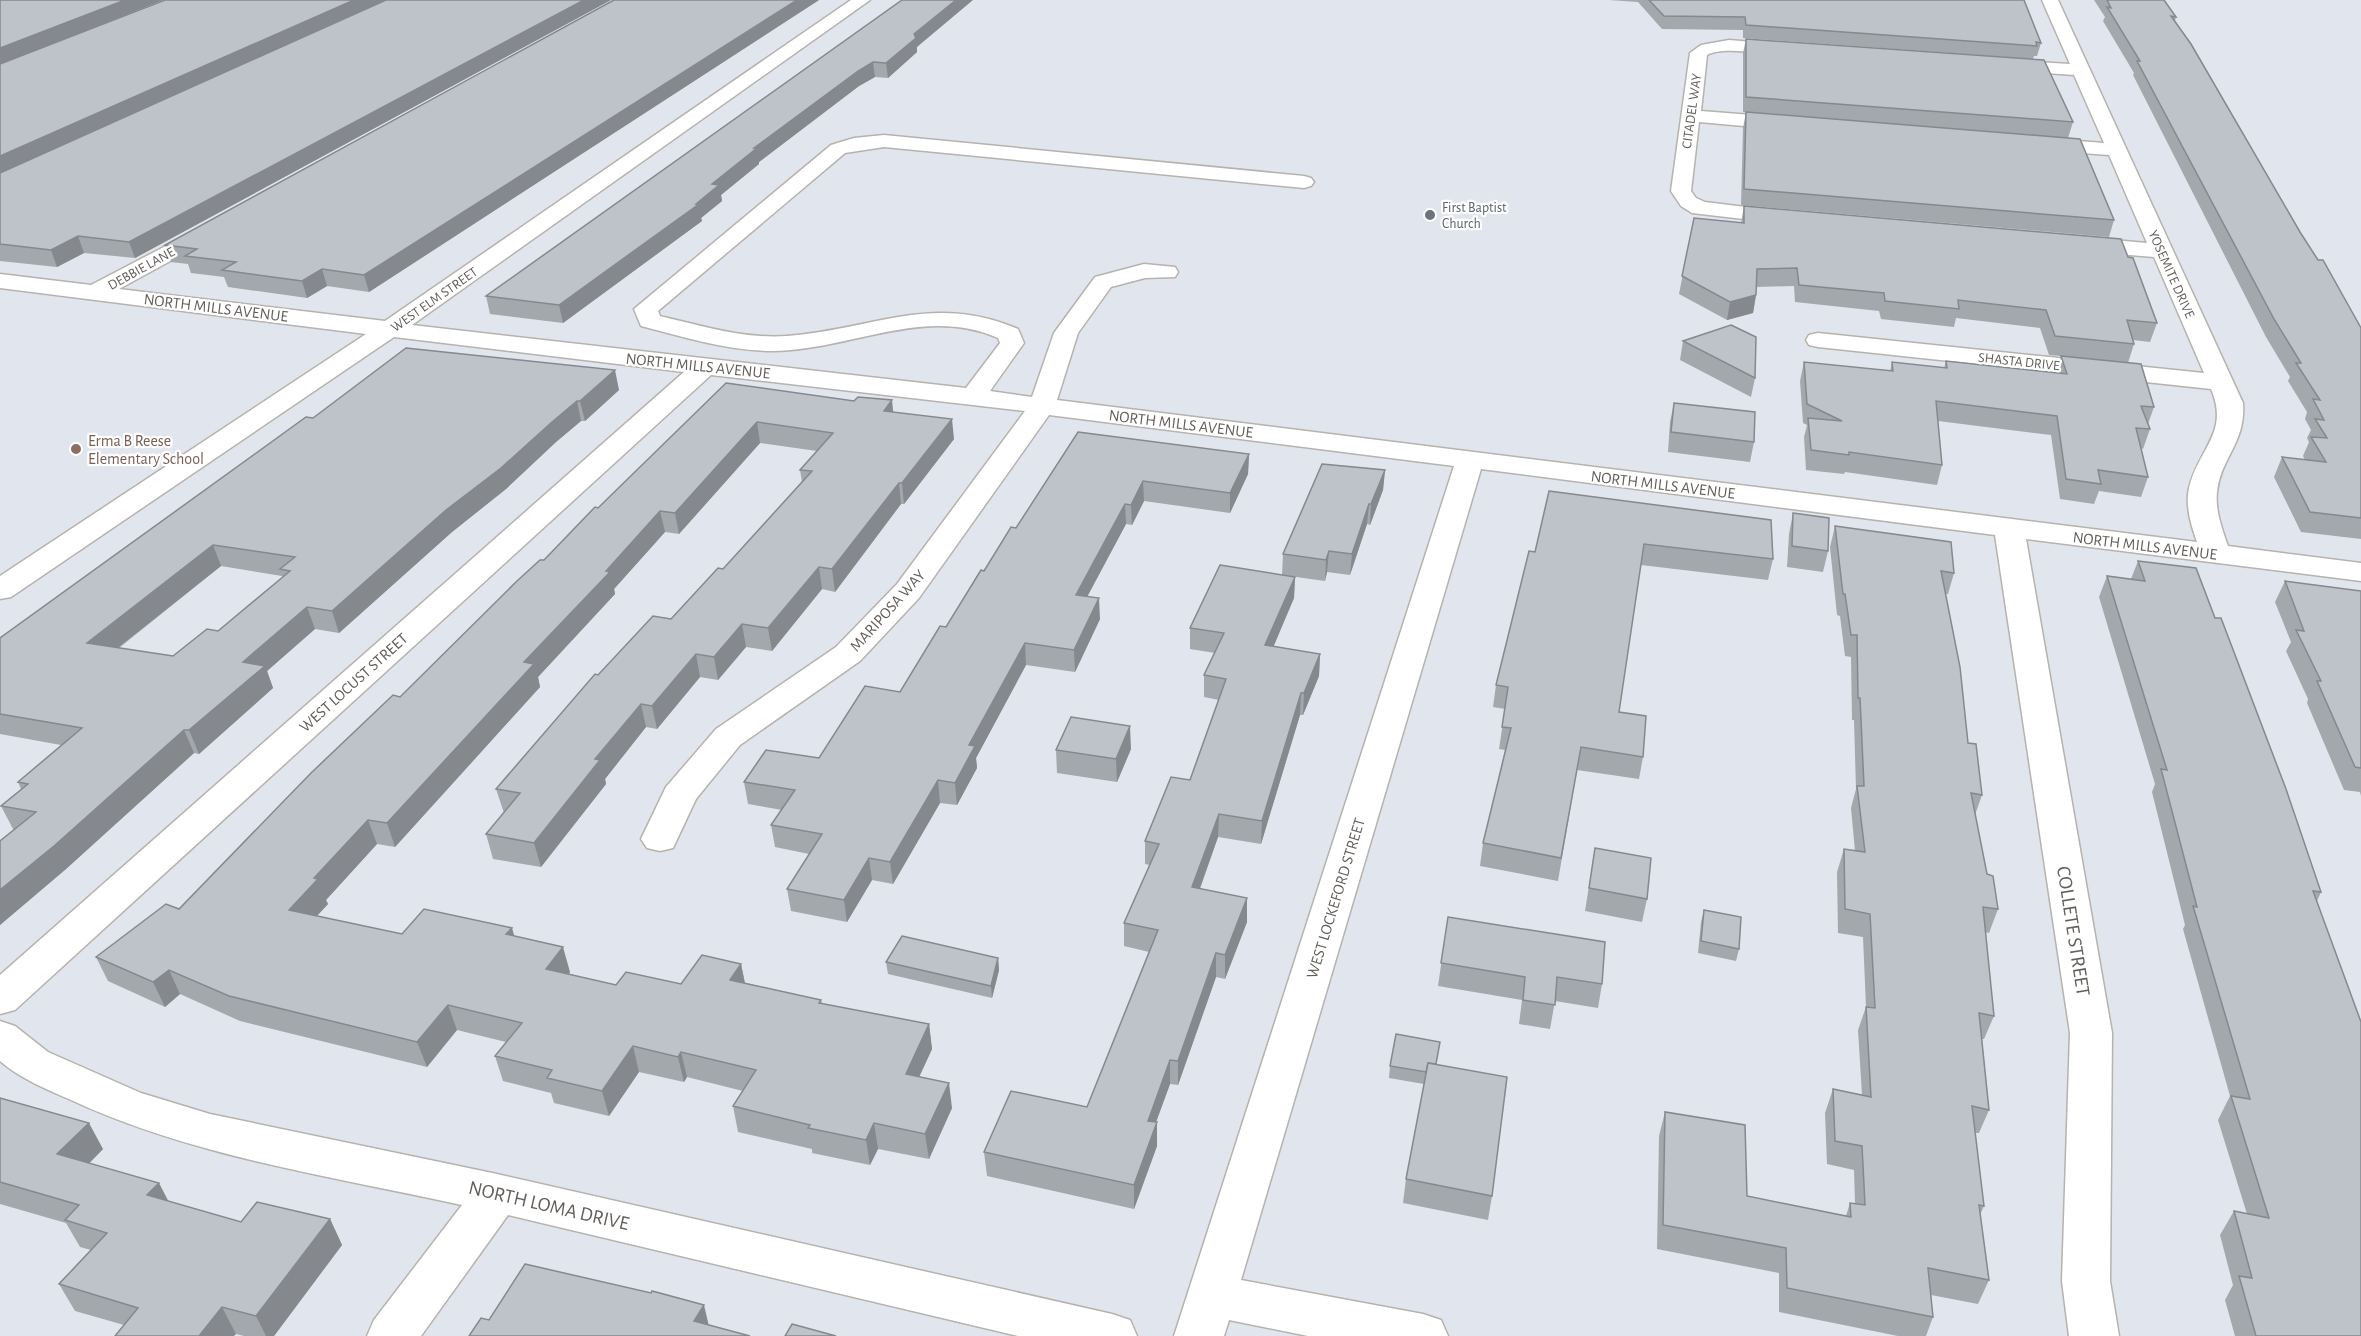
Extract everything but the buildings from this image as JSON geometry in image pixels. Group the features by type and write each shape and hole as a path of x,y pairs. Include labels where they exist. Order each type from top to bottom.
{"street":[{"name":"WEST ELM STREET","path":"0,590 390,329 862,0"},
{"name":"YOSEMITE DRIVE","path":"2044,3 2082,70 2230,403 2230,431 2203,490 2207,527 2216,553"},
{"name":"CITADEL WAY","path":"1805,220 1721,213 1700,208 1685,197 1681,191 1699,53 1705,48 1726,45 1811,52"},
{"path":"1988,64 2082,70"},
{"path":"1690,116 1809,125"},
{"path":"973,397 1012,344 1009,334 995,325 965,320 921,320 789,344 752,342 650,321 646,309 838,149 855,144 884,141 1304,182"},
{"path":"2023,142 2118,150"},
{"name":"DEBBIE LANE","path":"96,292 221,224"},
{"path":"2054,242 2162,251"},
{"name":"MARIPOSA WAY","path":"660,839 679,795 728,737 848,654 908,591 1042,406 1066,333 1103,282 1144,272 1167,272"},
{"name":"NORTH MILLS AVENUE","path":"0,281 973,397 2361,572"},
{"name":"SHASTA DRIVE","path":"1818,340 2220,382"},
{"name":"WEST LOCUST STREET","path":"0,999 714,366 752,342"},
{"name":"WEST LOCKEFORD STREET","path":"1206,1316 1470,459"},
{"name":"COLLETE STREET","path":"2008,528 2091,1033 2086,1281 2094,1336"},
{"name":"NORTH LOMA DRIVE","path":"0,1037 33,1064 128,1107 210,1131 497,1193 1112,1336"},
{"path":"392,1336 497,1193"},
{"path":"1206,1316 1424,1336"}],"place":[{"name":"First Baptist Church","path":"1430,215"},
{"name":"Erma B Reese Elementary School","path":"76,449"}]}
